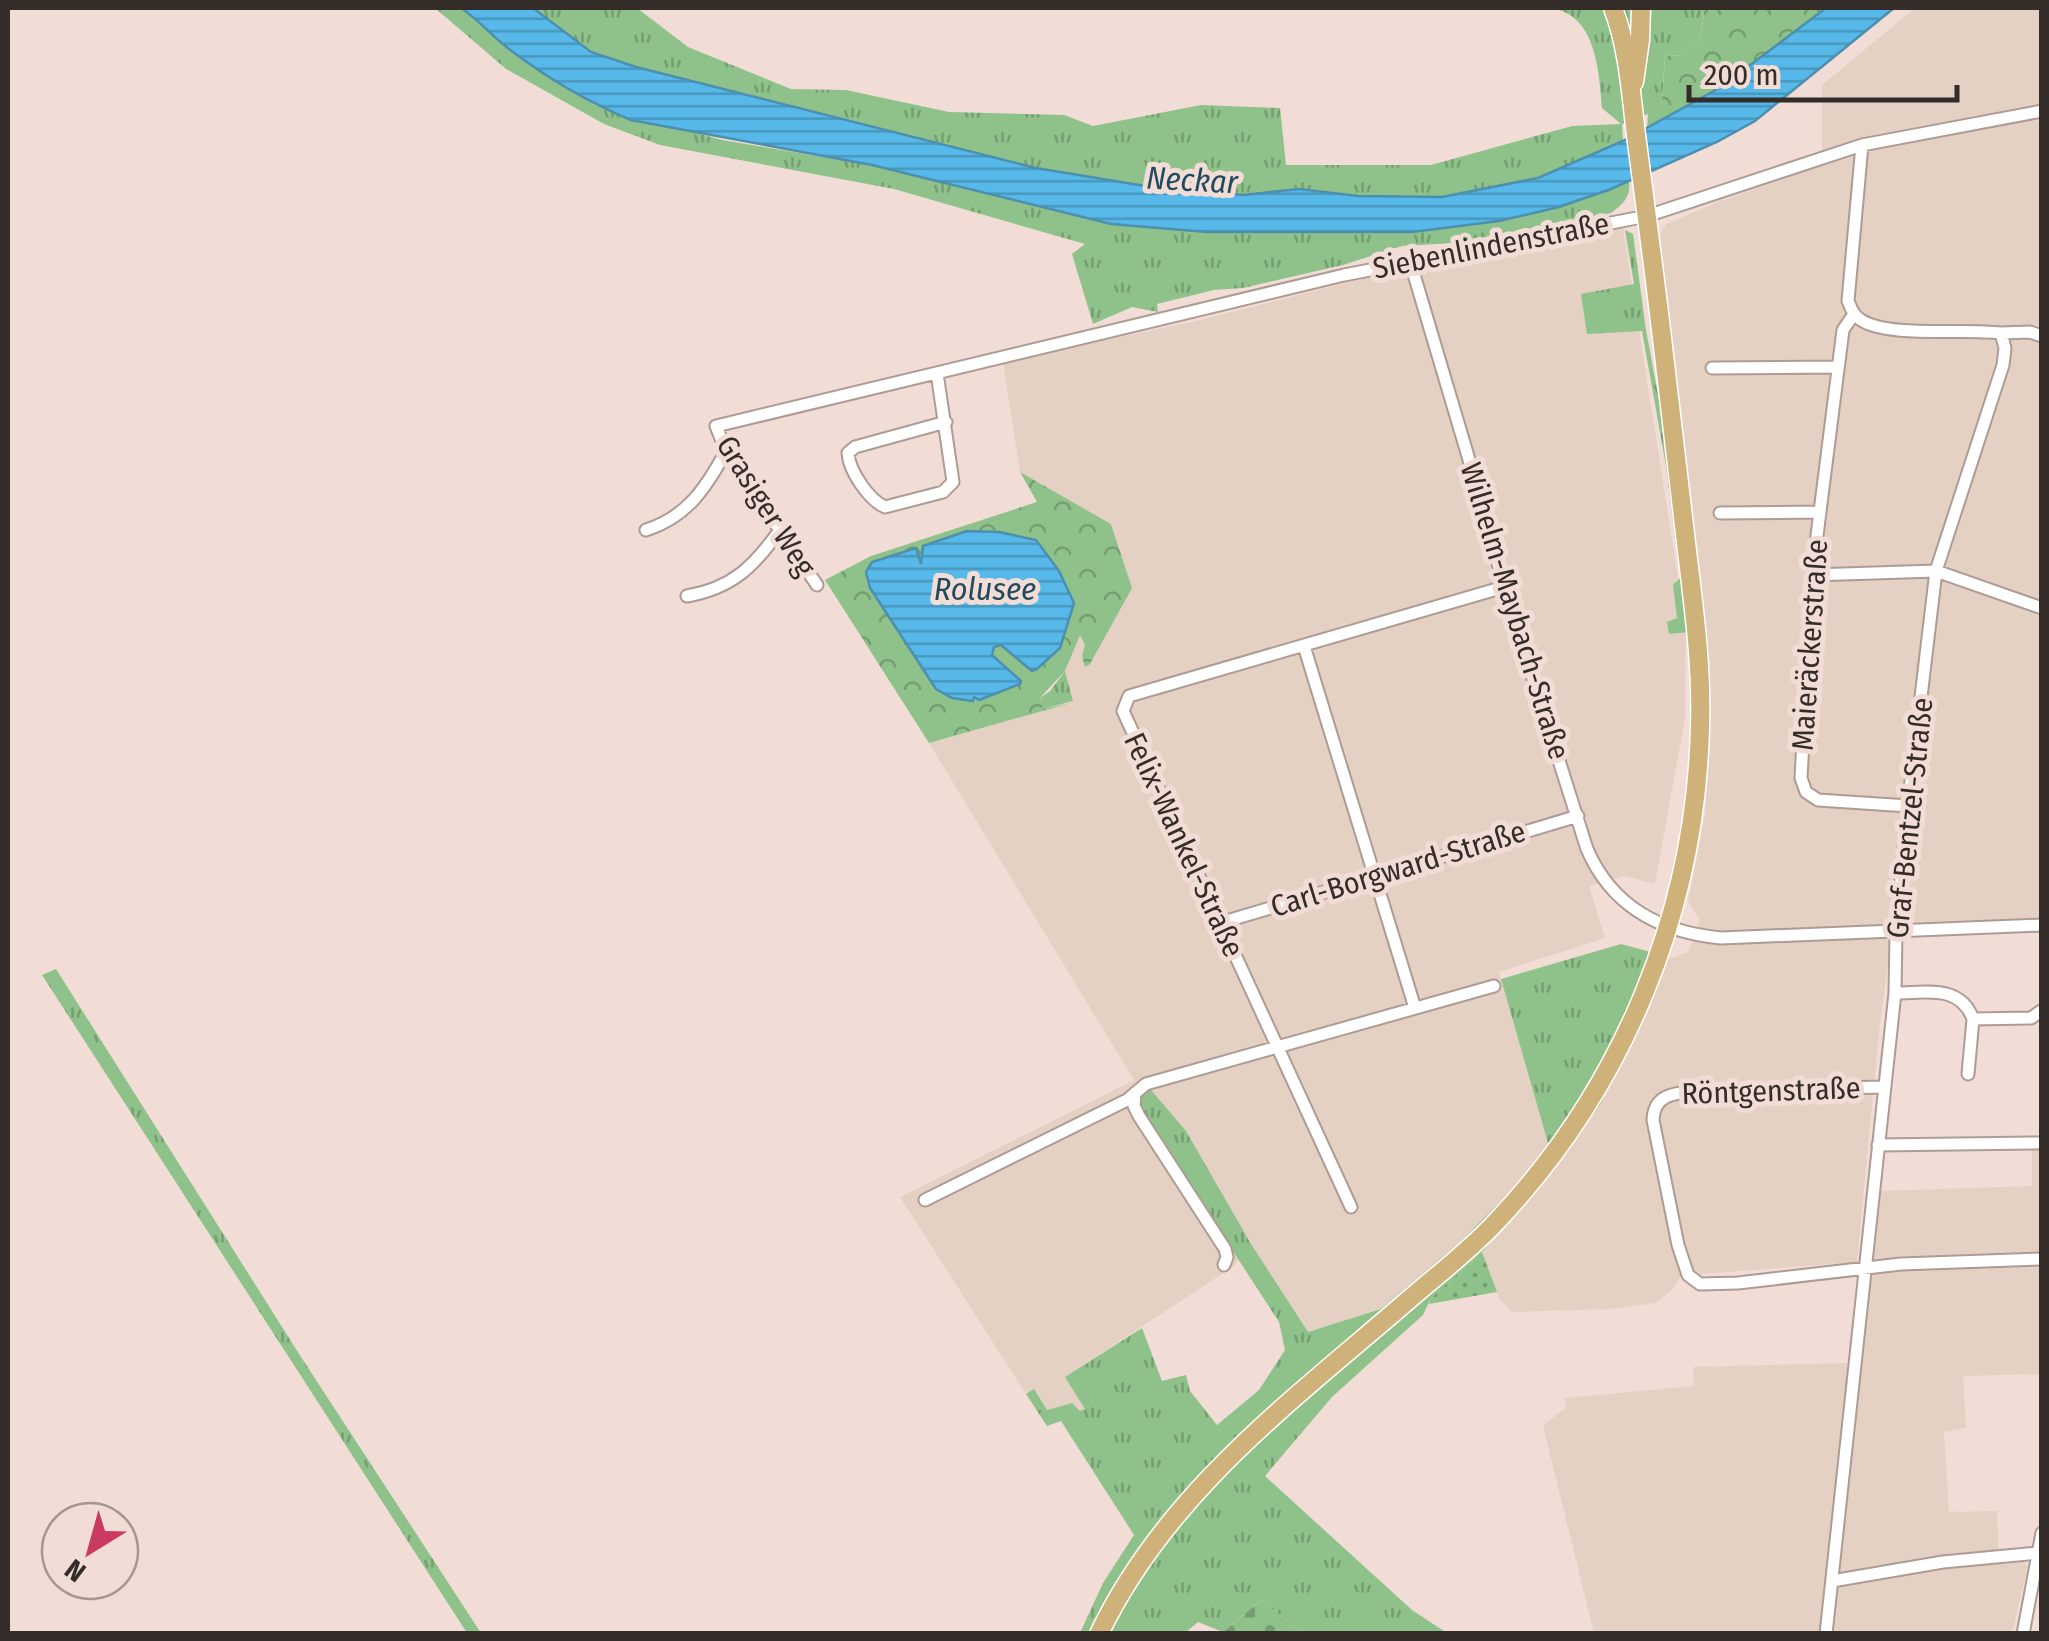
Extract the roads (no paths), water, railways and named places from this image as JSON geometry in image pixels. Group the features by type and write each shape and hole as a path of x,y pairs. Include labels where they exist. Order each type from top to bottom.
{"main road":[{"path":"1099,1634 1135,1569 1204,1482 1266,1423 1476,1242 1535,1178 1608,1070 1636,1015 1668,928 1686,859 1696,795 1700,675 1644,191 1620,24 1614,8"},
{"path":"1632,100 1641,8"}],"street":[{"name":"Siebenlindenstraße","path":"716,426 1410,261 1647,216 1862,144 2042,111"},
{"path":"1862,144 1848,301 1854,314 1863,322 1888,329 2030,332 2042,336"},
{"name":"Wilhelm-Maybach-Straße","path":"1410,261 1490,527 1504,587 1587,849 1607,886 1638,913 1668,928"},
{"name":"Maieräckerstraße","path":"1854,314 1843,330 1837,367 1812,575 1801,778 1806,792 1818,800 1908,806"},
{"name":"Graf-Bentzel-Straße","path":"1826,1634 1895,994 1896,933 1908,806 1936,571 2003,365 2005,348 2001,332"},
{"path":"1712,368 1837,367"},
{"path":"936,373 946,422 953,482 943,492 886,507 876,503 848,463 848,453 855,447 946,422"},
{"name":"Grasiger Weg","path":"716,426 726,452 816,585"},
{"path":"646,530 666,524 692,503 726,452"},
{"name":"Maieräckerstraße","path":"1720,512 1820,512"},
{"path":"686,596 714,589 750,568 780,530"},
{"path":"1812,575 1936,571 2042,608"},
{"name":"Felix-Wankel-Straße","path":"1351,1207 1124,711 1125,703 1130,696 1504,587"},
{"path":"1304,646 1415,1008"},
{"name":"Carl-Borgward-Straße","path":"1220,923 1578,816"},
{"path":"1668,928 1721,938 2042,926"},
{"path":"925,1200 1114,1108 1146,1084 1494,986"},
{"path":"1895,994 1954,995 1968,1004 1973,1019 1968,1074"},
{"path":"1973,1019 2032,1018 2041,1010"},
{"name":"Röntgenstraße","path":"1864,1269 1700,1284 1688,1275 1669,1204 1653,1111 1662,1098 1680,1092 1884,1087"},
{"path":"1135,1093 1134,1106 1139,1116 1225,1248 1224,1265"},
{"path":"1878,1145 2042,1143"},
{"path":"1864,1269 2042,1259"},
{"path":"2024,1634 2041,1537"},
{"path":"1832,1581 1943,1562 2038,1554"}],"water":[{"path":"461,8 533,8 591,52 636,67 1036,168 1151,187 1243,195 1299,189 1358,196 1442,197 1538,178 1623,141 1721,87 1826,8 1894,8 1755,121 1611,189 1559,207 1499,221 1412,232 1207,232 1111,224 872,165 631,120 538,70"},
{"name":"Rolusee","path":"967,531 999,532 1036,540 1059,571 1074,603 1060,648 1037,669 1032,671 1001,645 994,647 992,655 1020,684 979,700 974,697 973,701 952,698 936,689 870,588 866,572 872,562 916,548 921,564 923,546"}],"water label":[{"name":"Neckar","path":"1192,180"}]}
